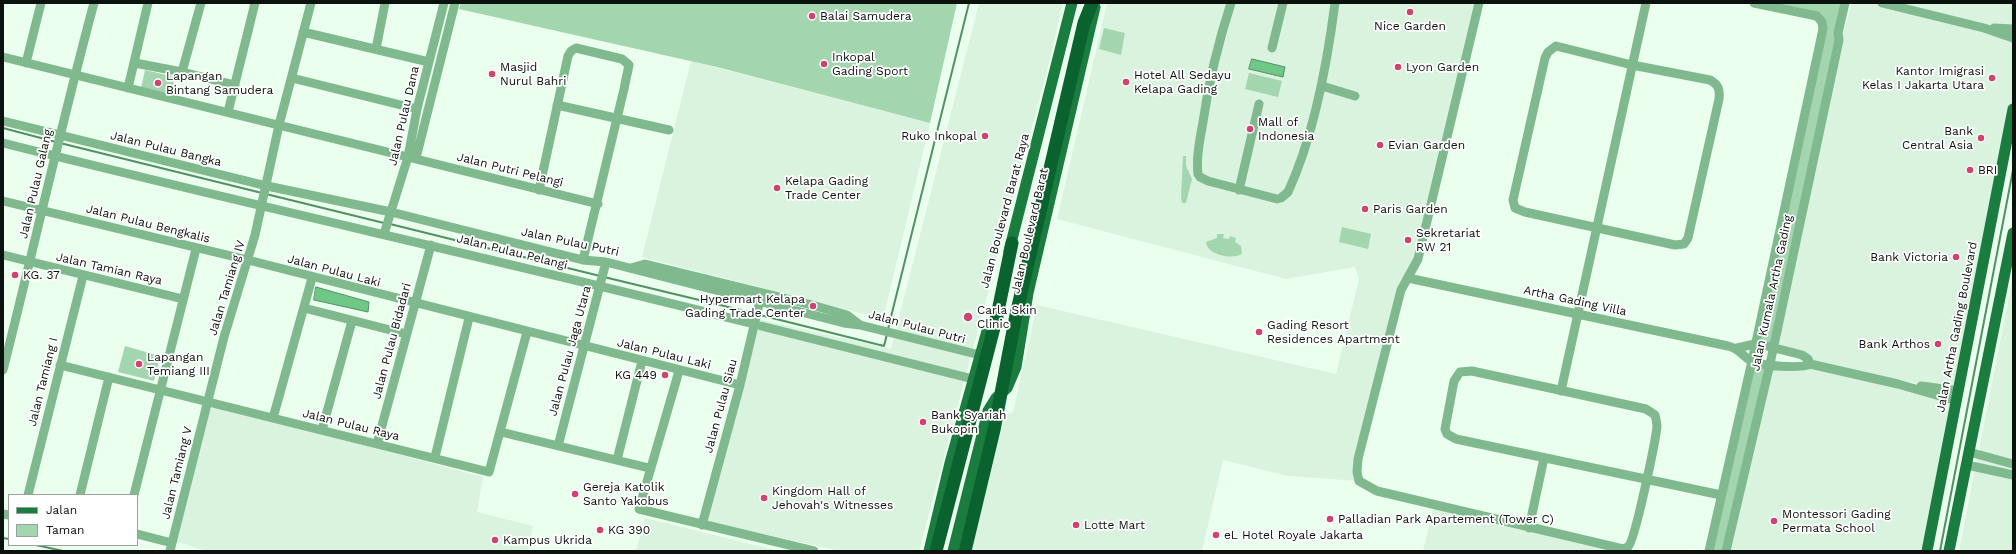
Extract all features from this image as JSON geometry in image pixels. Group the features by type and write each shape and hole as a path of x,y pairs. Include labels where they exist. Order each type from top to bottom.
{"highway":[{"path":"965,551 994,430 1016,314 1084,23 1092,3"},
{"path":"936,551 997,316 1012,243"}],"main road":[{"name":"Jalan Boulevard Barat Raya","path":"929,551 973,379 1012,243 1038,136 1059,63 1072,3"},
{"name":"Jalan Boulevard Barat","path":"953,551 988,411 996,398 1007,388 1016,367 1027,300 1096,3"},
{"name":"Jalan Artha Gading Boulevard","path":"1927,551 2013,109"},
{"path":"1949,551 2013,233"}],"street":[{"path":"26,63 41,3"},
{"name":"Jalan Pulau Galang","path":"3,370 31,262 58,137 94,3"},
{"path":"128,88 148,3"},
{"path":"182,72 201,3"},
{"path":"228,112 255,3"},
{"name":"Jalan Tamiang IV","path":"207,401 263,204 279,125 311,3"},
{"path":"376,49 385,3"},
{"name":"Jalan Pulau Dana","path":"412,158 416,109 444,3"},
{"name":"Jalan Pulau Dana","path":"385,231 412,158 455,3"},
{"path":"1231,3 1216,51 1210,78 1201,136 1198,170 1200,177 1208,181 1277,199 1285,196 1291,186 1301,157 1322,86 1335,3"},
{"path":"1272,48 1283,3"},
{"path":"1479,3 1418,259 1401,290 1358,459 1357,472 1359,481 1377,491 1623,549 1628,547 1633,536 1645,480 1657,427 1655,415 1646,409 1472,371 1460,372 1454,381 1445,424 1447,434 1456,439 1645,480 1721,495"},
{"path":"1561,391 1646,3"},
{"path":"1709,551 1756,344 1823,25 1817,16 1754,3"},
{"name":"Jalan Kumala Artha Gading","path":"1726,551 1770,364 1839,40 1838,33 1845,3"},
{"name":"Jalan Kumala Artha Gading","path":"1839,40 1843,34 1852,3"},
{"path":"1882,3 1984,28 2013,38"},
{"path":"1984,28 2013,29"},
{"path":"303,32 429,62"},
{"path":"1556,46 1561,46 1632,65 1710,80 1719,88 1719,99 1688,238 1684,244 1675,245 1597,227 1519,211 1513,200 1548,52 1556,46"},
{"path":"539,190 568,56 571,51 576,48 622,59 629,65 598,204 583,260"},
{"name":"Jalan Putri Pelangi","path":"3,57 598,204"},
{"path":"135,63 182,72 235,85"},
{"path":"292,78 416,109"},
{"path":"1322,86 1355,96"},
{"path":"1239,190 1259,104"},
{"path":"557,105 669,130"},
{"name":"Jalan Pulau Bangka","path":"3,121 58,137 267,188"},
{"path":"3,143 55,153 263,204"},
{"name":"Jalan Pulau Putri","path":"267,188 583,260 630,268 645,264 678,277 760,299 847,315 860,325 980,355"},
{"name":"Jalan Pulau Bengkalis","path":"3,201 196,249 248,260"},
{"name":"Jalan Pulau Pelangi","path":"263,204 385,231 431,245 601,285 900,362 973,379"},
{"name":"Jalan Pulau Bidadari","path":"377,444 431,245"},
{"path":"134,494 196,249"},
{"name":"Jalan Tamian Raya","path":"3,255 83,276 183,299"},
{"name":"Jalan Pulau Laki","path":"248,260 469,318 740,385"},
{"name":"Jalan Pulau Jaga Utara","path":"558,446 583,346 606,264"},
{"name":"Jalan Tamiang I","path":"28,494 83,276"},
{"path":"273,418 312,278"},
{"name":"Artha Gading Villa","path":"1408,278 1737,348 1756,344"},
{"name":"Jalan Pulau Siau","path":"702,525 757,324 760,299"},
{"path":"304,308 406,334"},
{"path":"435,457 469,318"},
{"path":"322,430 352,321"},
{"path":"527,332 501,432 649,468"},
{"path":"1756,344 1802,355 1808,358 1810,364"},
{"name":"Artha Gading Villa","path":"1737,348 1752,361"},
{"path":"617,460 642,360"},
{"path":"1752,361 1798,367 1810,364 1958,396"},
{"name":"Jalan Pulau Raya","path":"60,364 377,444 435,457 489,472 501,432"},
{"path":"679,371 649,468 639,509 814,551"},
{"path":"80,494 109,376"},
{"name":"Jalan Tamiang V","path":"172,549 207,401"},
{"path":"1969,452 2013,464"},
{"path":"1530,528 1544,458"},
{"path":"1967,465 2013,475"},
{"path":"138,534 172,549"}],"shaded area":[{"name":"Ruko Inkopal","path":"979,3 1063,3 1047,71 919,551 840,551 705,521 757,319 891,349"},
{"path":"1107,3 1479,3 1418,259 1401,290 1358,461 1359,481 1288,476 1223,460 1202,551 971,551 1005,415 1013,412 1037,305 1336,374 1359,279 1355,267 1286,279 1057,219"},
{"path":"1852,3 2013,3 2013,109 1928,551 1729,551 1770,364 1798,367 1808,359 1773,348 1839,40 1843,34","holes":["1823,366 1948,389 1892,383"]},
{"path":"1252,59 1285,67 1283,77 1249,69"},
{"path":"691,61 930,123 883,319 642,257"},
{"path":"2013,276 2013,551 1959,551"},
{"path":"316,287 369,302 368,312 314,300"},
{"path":"216,406 483,477 477,512 533,526 528,551 207,551 177,542 209,411"},
{"path":"1434,505 1623,549 1632,551 1423,551"},
{"path":"645,518 779,551 636,551"}],"green space":[{"name":"Inkopal Gading Sport","path":"461,3 957,3 930,123 717,67 459,9"},
{"path":"1754,3 1845,3 1773,348 1754,344 1822,22"},
{"path":"1104,28 1125,33 1121,55 1099,49"},
{"name":"Lapangan Bintang Samudera","path":"145,70 175,77 171,95 141,88"},
{"path":"1249,73 1282,81 1278,97 1245,89"},
{"path":"1183,156 1186,156 1186,166 1192,179 1186,203 1182,203 1181,198"},
{"path":"1342,227 1371,234 1368,249 1339,242"},
{"path":"1217,234 1224,234 1223,238 1229,239 1230,236 1236,238 1235,242 1241,246 1242,254 1238,256 1226,256 1215,253 1211,250 1207,246 1206,242 1217,238"},
{"name":"Lapangan Temiang III","path":"125,346 160,356 154,381 118,372"},
{"path":"1752,361 1770,364 1729,551 1709,551"}],"waterway":[{"path":"888,329 969,3"},
{"path":"3,128 56,142"},
{"path":"60,143 262,193"},
{"path":"1940,551 2013,170"},
{"path":"266,194 384,223"},
{"path":"390,224 600,276"},
{"path":"604,277 753,313"},
{"path":"760,315 884,346 887,334"},
{"path":"3,538 8,539"},
{"path":"40,546 63,551"}],"place":[{"name":"Nice Garden","path":"1410,12"},
{"name":"Balai Samudera","path":"812,16"},
{"name":"Inkopal Gading Sport","path":"824,64"},
{"name":"Lyon Garden","path":"1398,67"},
{"name":"Masjid Nurul Bahri","path":"492,74"},
{"name":"Kantor Imigrasi Kelas I Jakarta Utara","path":"1992,78"},
{"name":"Hotel All Sedayu Kelapa Gading","path":"1126,82"},
{"name":"Lapangan Bintang Samudera","path":"158,83"},
{"name":"Mall of Indonesia","path":"1250,129"},
{"name":"Ruko Inkopal","path":"985,136"},
{"name":"Bank Central Asia","path":"1981,138"},
{"name":"Evian Garden","path":"1380,145"},
{"name":"BRI","path":"1970,170"},
{"name":"Kelapa Gading Trade Center","path":"777,188"},
{"name":"Paris Garden","path":"1365,209"},
{"name":"Sekretariat RW 21","path":"1408,240"},
{"name":"Bank Victoria","path":"1956,257"},
{"name":"KG. 37","path":"15,275"},
{"name":"Hypermart Kelapa Gading Trade Center","path":"813,306"},
{"name":"Carla Skin Clinic","path":"968,317"},
{"name":"Gading Resort Residences Apartment","path":"1259,332"},
{"name":"Bank Arthos","path":"1938,344"},
{"name":"Lapangan Temiang III","path":"139,364"},
{"name":"KG 449","path":"665,375"},
{"name":"Bank Syariah Bukopin","path":"923,422"},
{"name":"Gereja Katolik Santo Yakobus","path":"575,494"},
{"name":"Kingdom Hall of Jehovah's Witnesses","path":"764,498"},
{"name":"Palladian Park Apartement (Tower C)","path":"1330,519"},
{"name":"Montessori Gading Permata School","path":"1774,521"},
{"name":"Lotte Mart","path":"1076,525"},
{"name":"KG 390","path":"600,530"},
{"name":"eL Hotel Royale Jakarta","path":"1216,535"},
{"name":"Kampus Ukrida","path":"495,540"}]}
